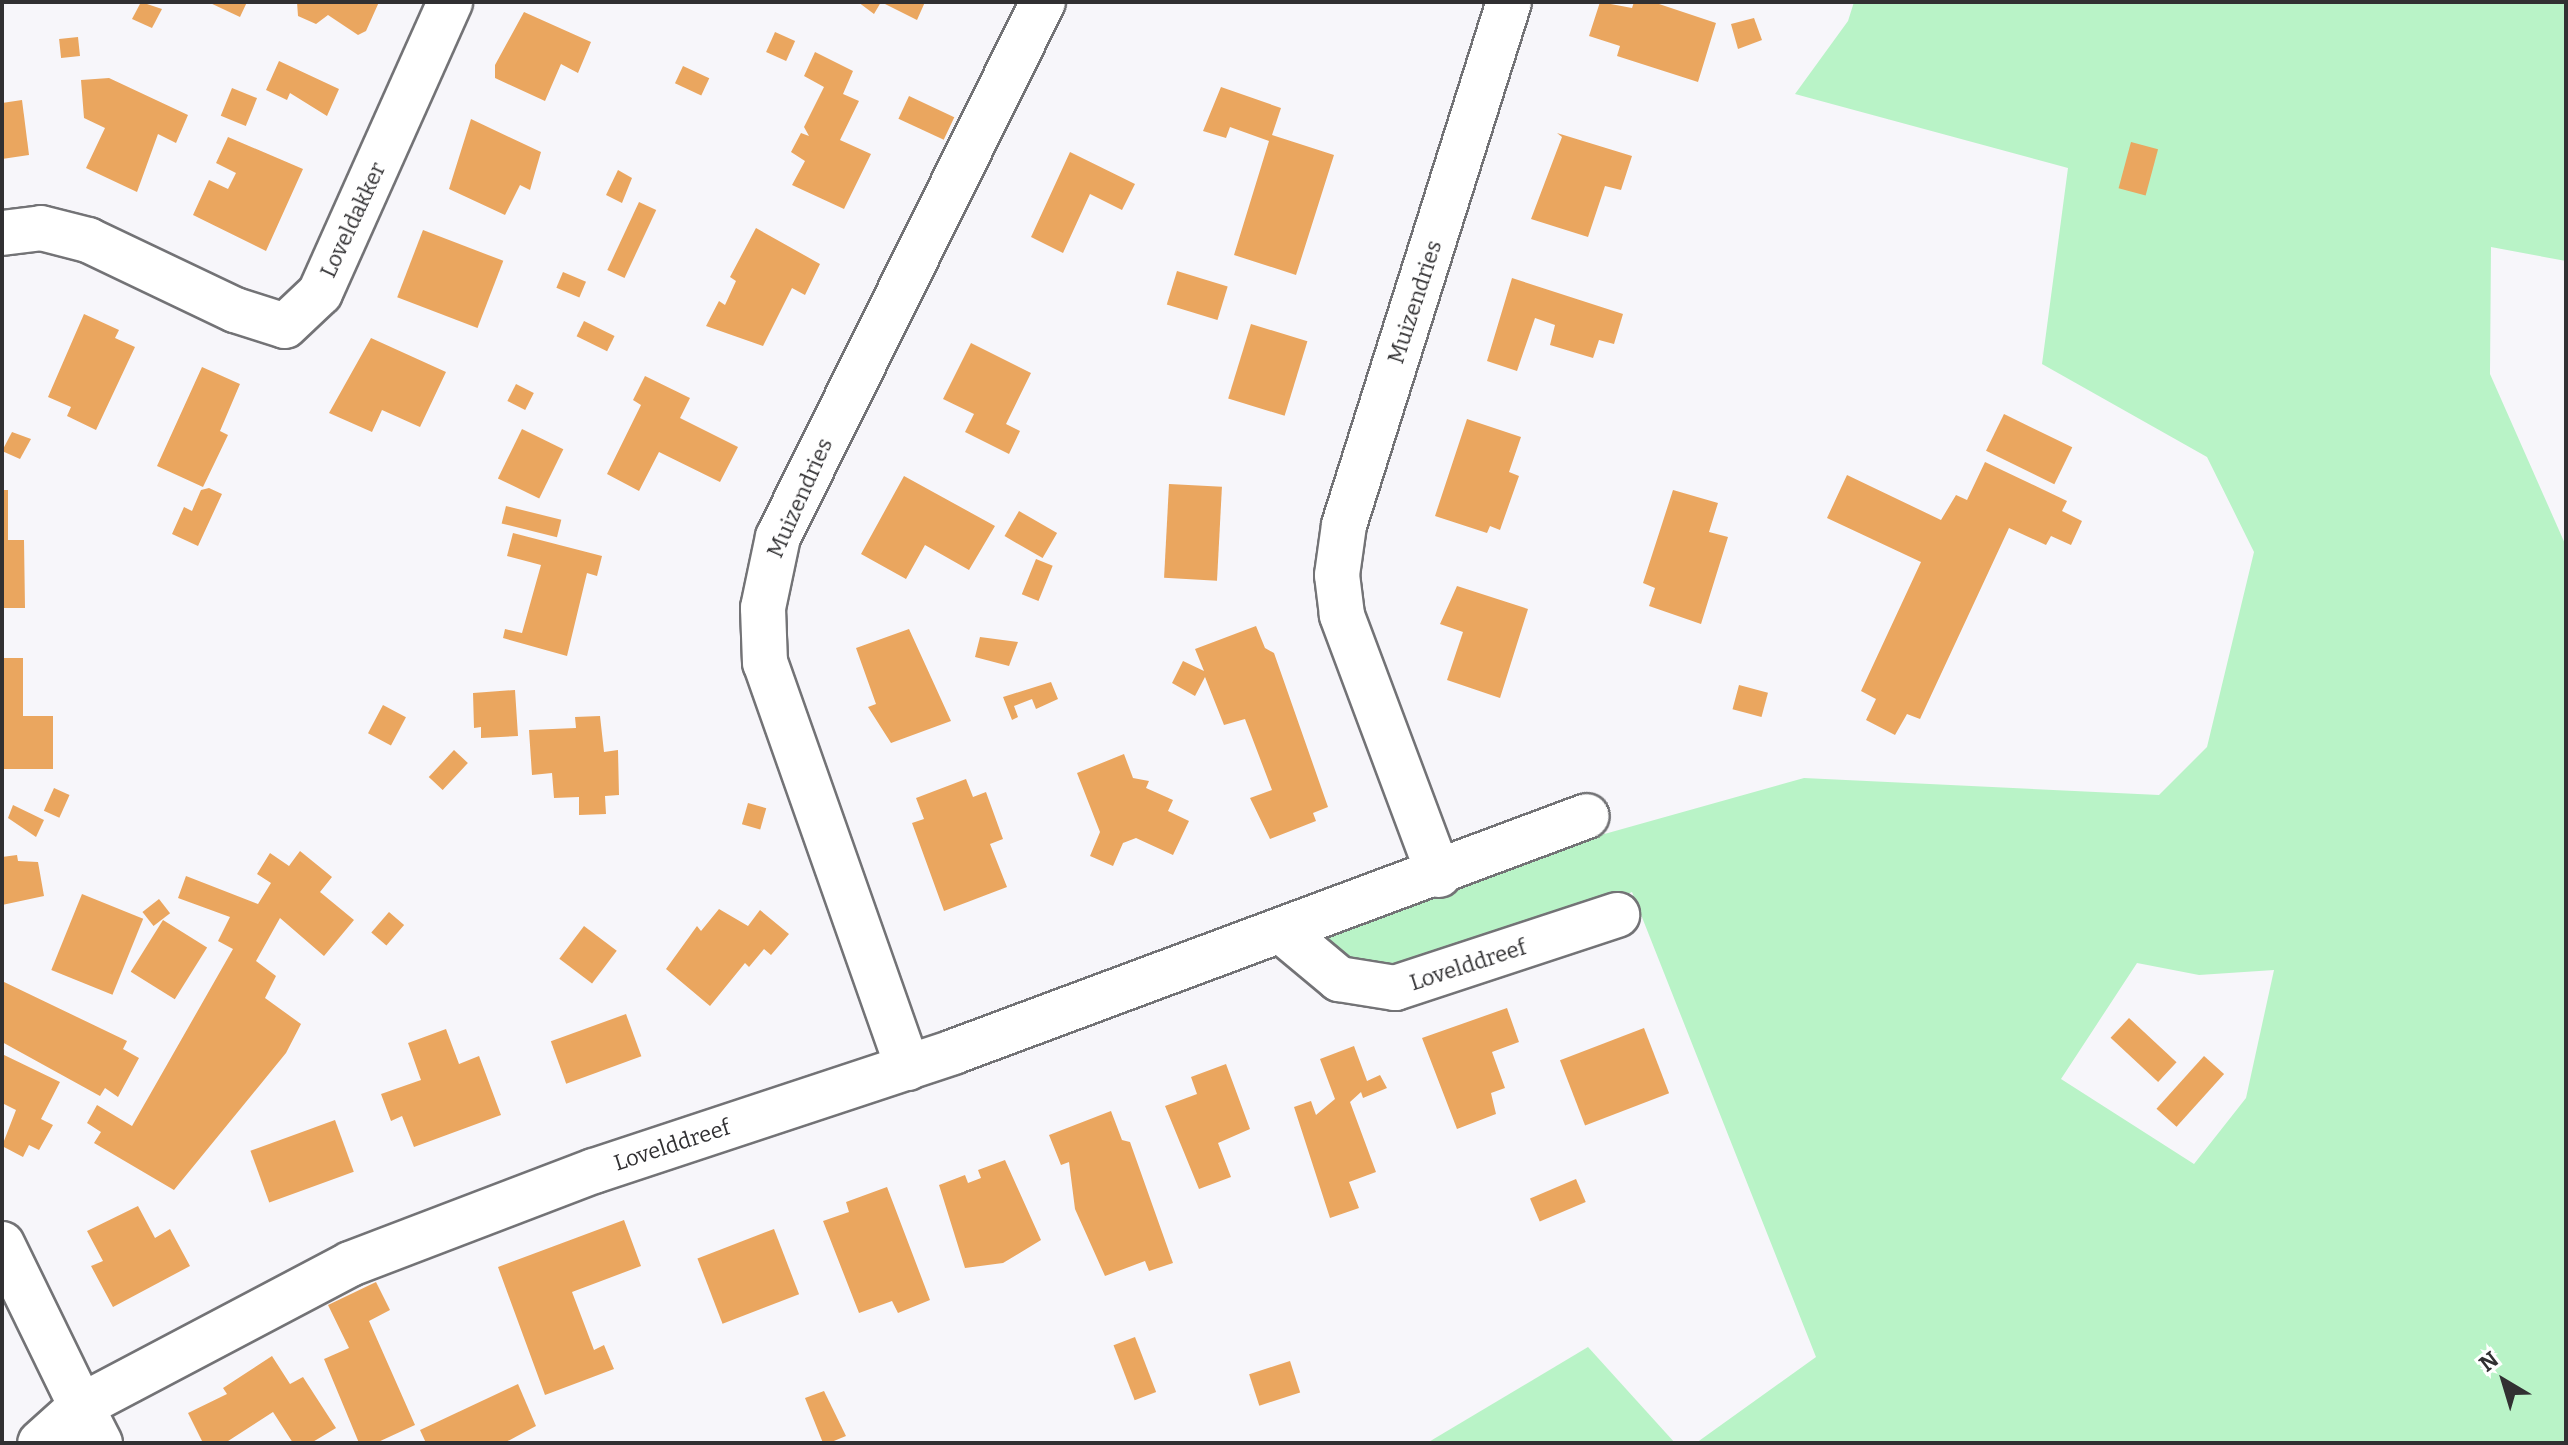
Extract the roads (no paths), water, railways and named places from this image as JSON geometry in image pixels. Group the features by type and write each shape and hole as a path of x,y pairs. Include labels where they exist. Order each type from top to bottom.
{"street":[{"name":"Loveldakker","path":"2,233 41,228 88,240 235,310 285,326 320,293 450,2"},
{"name":"Muizendries","path":"908,1068 765,663 763,608 778,537 1043,2"},
{"name":"Muizendries","path":"1439,875 1342,615 1337,575 1344,525 1509,2"},
{"name":"Lovelddreef","path":"40,1443 91,1424 350,1264 594,1171 908,1068 1284,933 1587,816"},
{"name":"Lovelddreef","path":"1284,933 1339,979 1395,988 1617,915"},
{"path":"2,1244 91,1424"}]}
